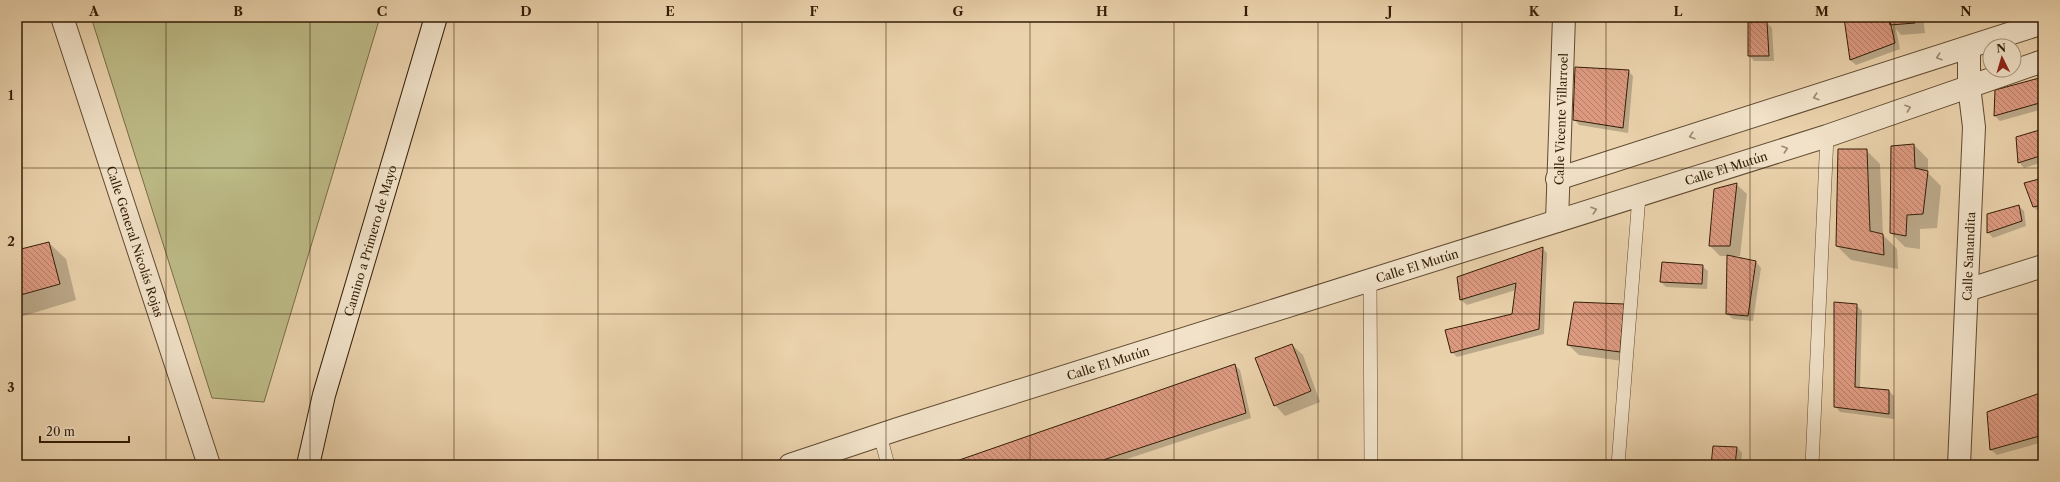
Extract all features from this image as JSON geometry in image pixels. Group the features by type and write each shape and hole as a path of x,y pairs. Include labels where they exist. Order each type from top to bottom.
{"street":[{"name":"Calle General Nicolás Rojas","path":"62,17 208,465"},
{"name":"Camino a Primero de Mayo","path":"308,465 324,395 436,17"},
{"name":"Calle Vicente Villarroel","path":"1557,221 1557,179 1564,17"},
{"path":"1557,179 2043,23"},
{"name":"Calle Sanandita","path":"1959,465 1974,127 1969,86 1969,48"},
{"name":"Calle El Mutún","path":"790,465 880,435 1827,136 2043,61"},
{"path":"1967,290 2043,266"}],"lane":[{"path":"1812,465 1827,136"},
{"path":"1618,465 1639,196"},
{"path":"1370,280 1371,465"},
{"path":"880,435 888,465"}],"shaded area":[{"path":"91,17 380,17 264,402 212,398"}],"building":[{"path":"1889,17 1914,17 1915,23 1890,25"},
{"path":"1889,17 1895,43 1850,60 1844,18"},
{"path":"1748,22 1767,22 1769,56 1748,56"},
{"path":"1575,67 1629,70 1623,128 1573,120"},
{"path":"2043,77 2043,102 1994,116 1995,90"},
{"path":"2043,129 2043,155 2018,163 2016,137"},
{"path":"1914,144 1915,168 1928,171 1923,214 1907,215 1906,236 1890,233 1891,146"},
{"path":"1838,149 1867,149 1870,231 1883,234 1884,255 1836,246"},
{"path":"2043,178 2043,205 2033,207 2024,183"},
{"path":"1737,183 1730,246 1709,246 1714,189"},
{"path":"2019,205 2022,221 1987,233 1987,214"},
{"path":"49,242 60,284 17,296 17,250"},
{"path":"1543,247 1539,329 1451,353 1445,330 1512,314 1516,283 1460,300 1457,277"},
{"path":"1727,255 1756,261 1748,316 1726,314"},
{"path":"1662,262 1703,265 1702,284 1660,282"},
{"path":"1574,302 1624,304 1620,352 1567,345"},
{"path":"1834,302 1857,304 1855,387 1889,390 1889,414 1834,407"},
{"path":"1292,344 1311,391 1274,406 1255,358"},
{"path":"1235,364 1246,413 1088,465 945,465"},
{"path":"2043,392 2043,435 1990,450 1987,412"},
{"path":"1713,446 1737,447 1735,465 1711,465"}]}
